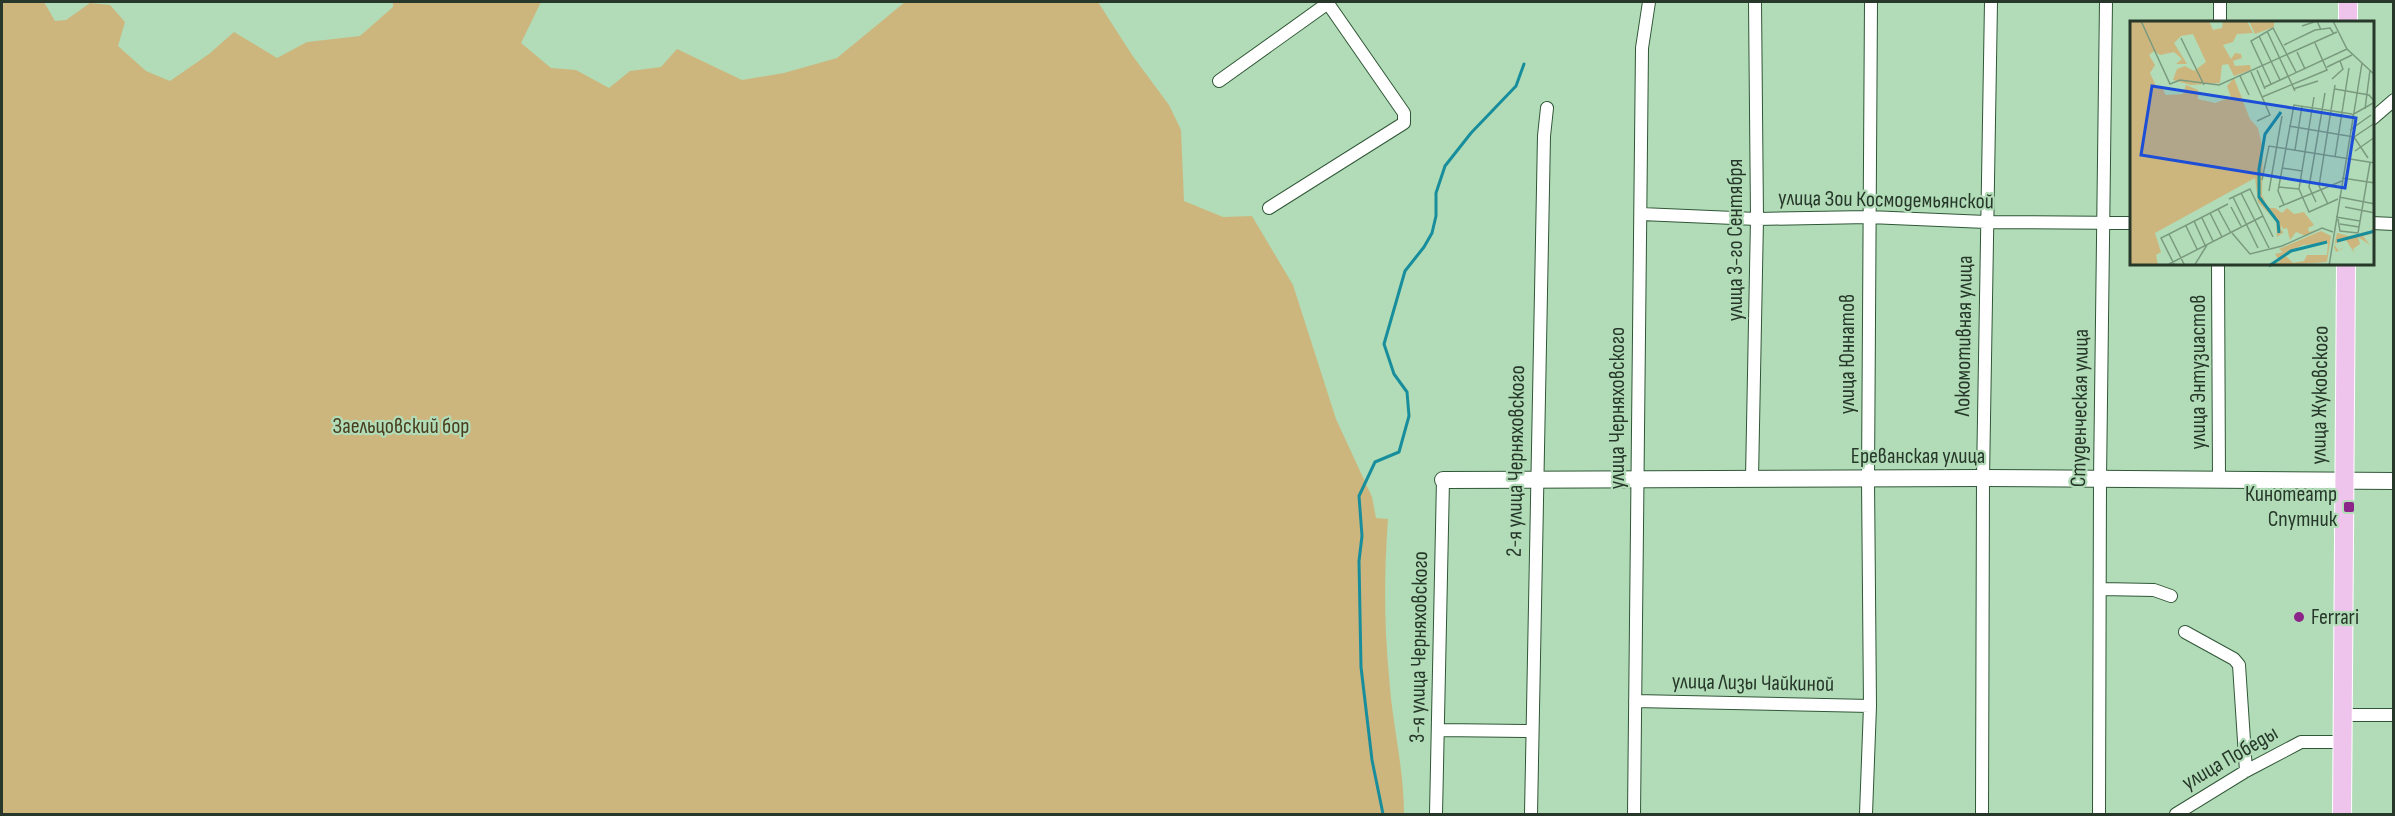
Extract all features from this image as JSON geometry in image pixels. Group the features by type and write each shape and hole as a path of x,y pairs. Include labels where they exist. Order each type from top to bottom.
{"main road":[{"path":"2348,2 2348,21"},
{"name":"улица Жуковского","path":"2342,814 2346,266"}],"street":[{"path":"1219,81 1327,2 1404,113 1404,123 1269,208"},
{"name":"улица Черняховского","path":"1634,814 1638,479 1637,333 1641,214 1642,48 1649,2"},
{"name":"улица 3-го Сентября","path":"1752,478 1757,219 1755,2"},
{"name":"улица Юннатов","path":"1866,814 1870,706 1868,479 1871,2"},
{"name":"Локомотивная улица","path":"1982,814 1983,477 1991,2"},
{"name":"Студенческая улица","path":"2099,814 2100,479 2106,2"},
{"path":"2220,2 2220,21"},
{"path":"2374,118 2394,100"},
{"name":"2-я улица Черняховского","path":"1531,814 1536,479 1544,135 1547,108"},
{"name":"улица Зои Космодемьянской","path":"1641,214 1757,219 1869,217 1986,222 2130,223"},
{"path":"2374,223 2394,224"},
{"name":"улица Энтузиастов","path":"2218,266 2219,481"},
{"name":"Ереванская улица","path":"1443,480 1983,477 2394,481"},
{"name":"3-я улица Черняховского","path":"1436,814 1443,480"},
{"path":"2101,589 2154,590 2171,596"},
{"path":"2185,632 2234,659 2239,665 2246,771"},
{"name":"улица Лизы Чайкиной","path":"1635,700 1870,706"},
{"path":"2341,715 2394,715"},
{"path":"1439,730 1532,731"},
{"name":"улица Победы","path":"2176,814 2246,771 2301,742 2343,742"}],"green space":[{"name":"Заельцовский бор","path":"2,2 44,2 55,21 66,20 90,3 110,5 125,22 118,46 146,71 170,81 209,54 234,32 277,58 307,42 360,36 393,7 393,2 541,2 521,43 551,68 576,70 609,88 630,71 661,67 677,49 742,80 784,73 837,58 905,2 1098,2 1132,55 1169,105 1181,130 1184,201 1223,217 1252,216 1293,285 1336,419 1372,497 1376,518 1388,519 1385,578 1386,637 1404,814 2,814"}],"waterway":[{"path":"1383,814 1372,760 1361,667 1359,561 1362,536 1359,496 1375,462 1399,452 1409,416 1407,392 1394,374 1384,344 1405,271 1432,233 1436,216 1436,193 1445,166 1471,133 1516,86 1524,64"}],"place":[{"name":"Кинотеатр Спутник","path":"2349,507"},
{"name":"Ferrari","path":"2299,617"}]}
